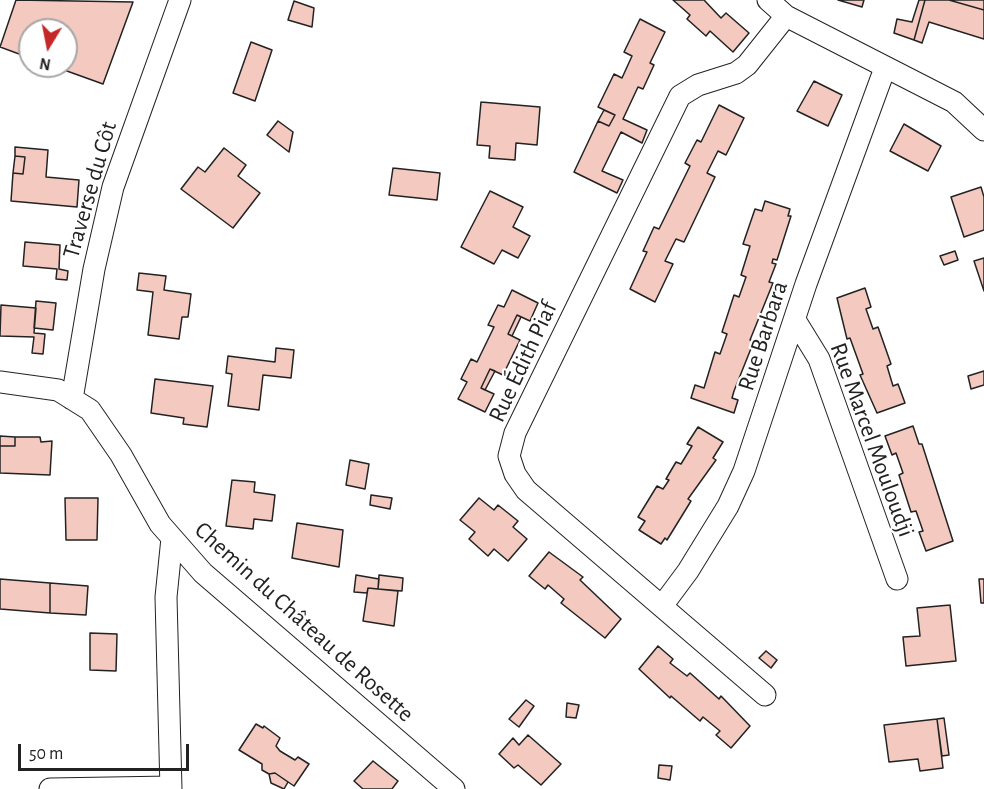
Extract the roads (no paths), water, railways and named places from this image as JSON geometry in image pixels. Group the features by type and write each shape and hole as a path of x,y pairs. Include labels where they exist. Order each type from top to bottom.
{"street":[{"name":"Traverse du Côt","path":"72,399 94,269 113,188 180,0"},
{"path":"768,0 786,16 954,102 984,130"},
{"name":"Rue Édith Piaf","path":"765,695 526,490 514,474 509,456 515,433 680,96 698,85 736,73 747,64 786,16"},
{"name":"Rue Barbara","path":"662,606 688,572 728,506 744,471 885,68"},
{"name":"Rue Marcel Mouloudji","path":"795,320 819,359 897,579"},
{"name":"Chemin du Château de Rosette","path":"0,382 58,390 90,410 121,455 160,524 203,573 454,789"},
{"path":"50,789 171,788 166,597 172,538"}]}
